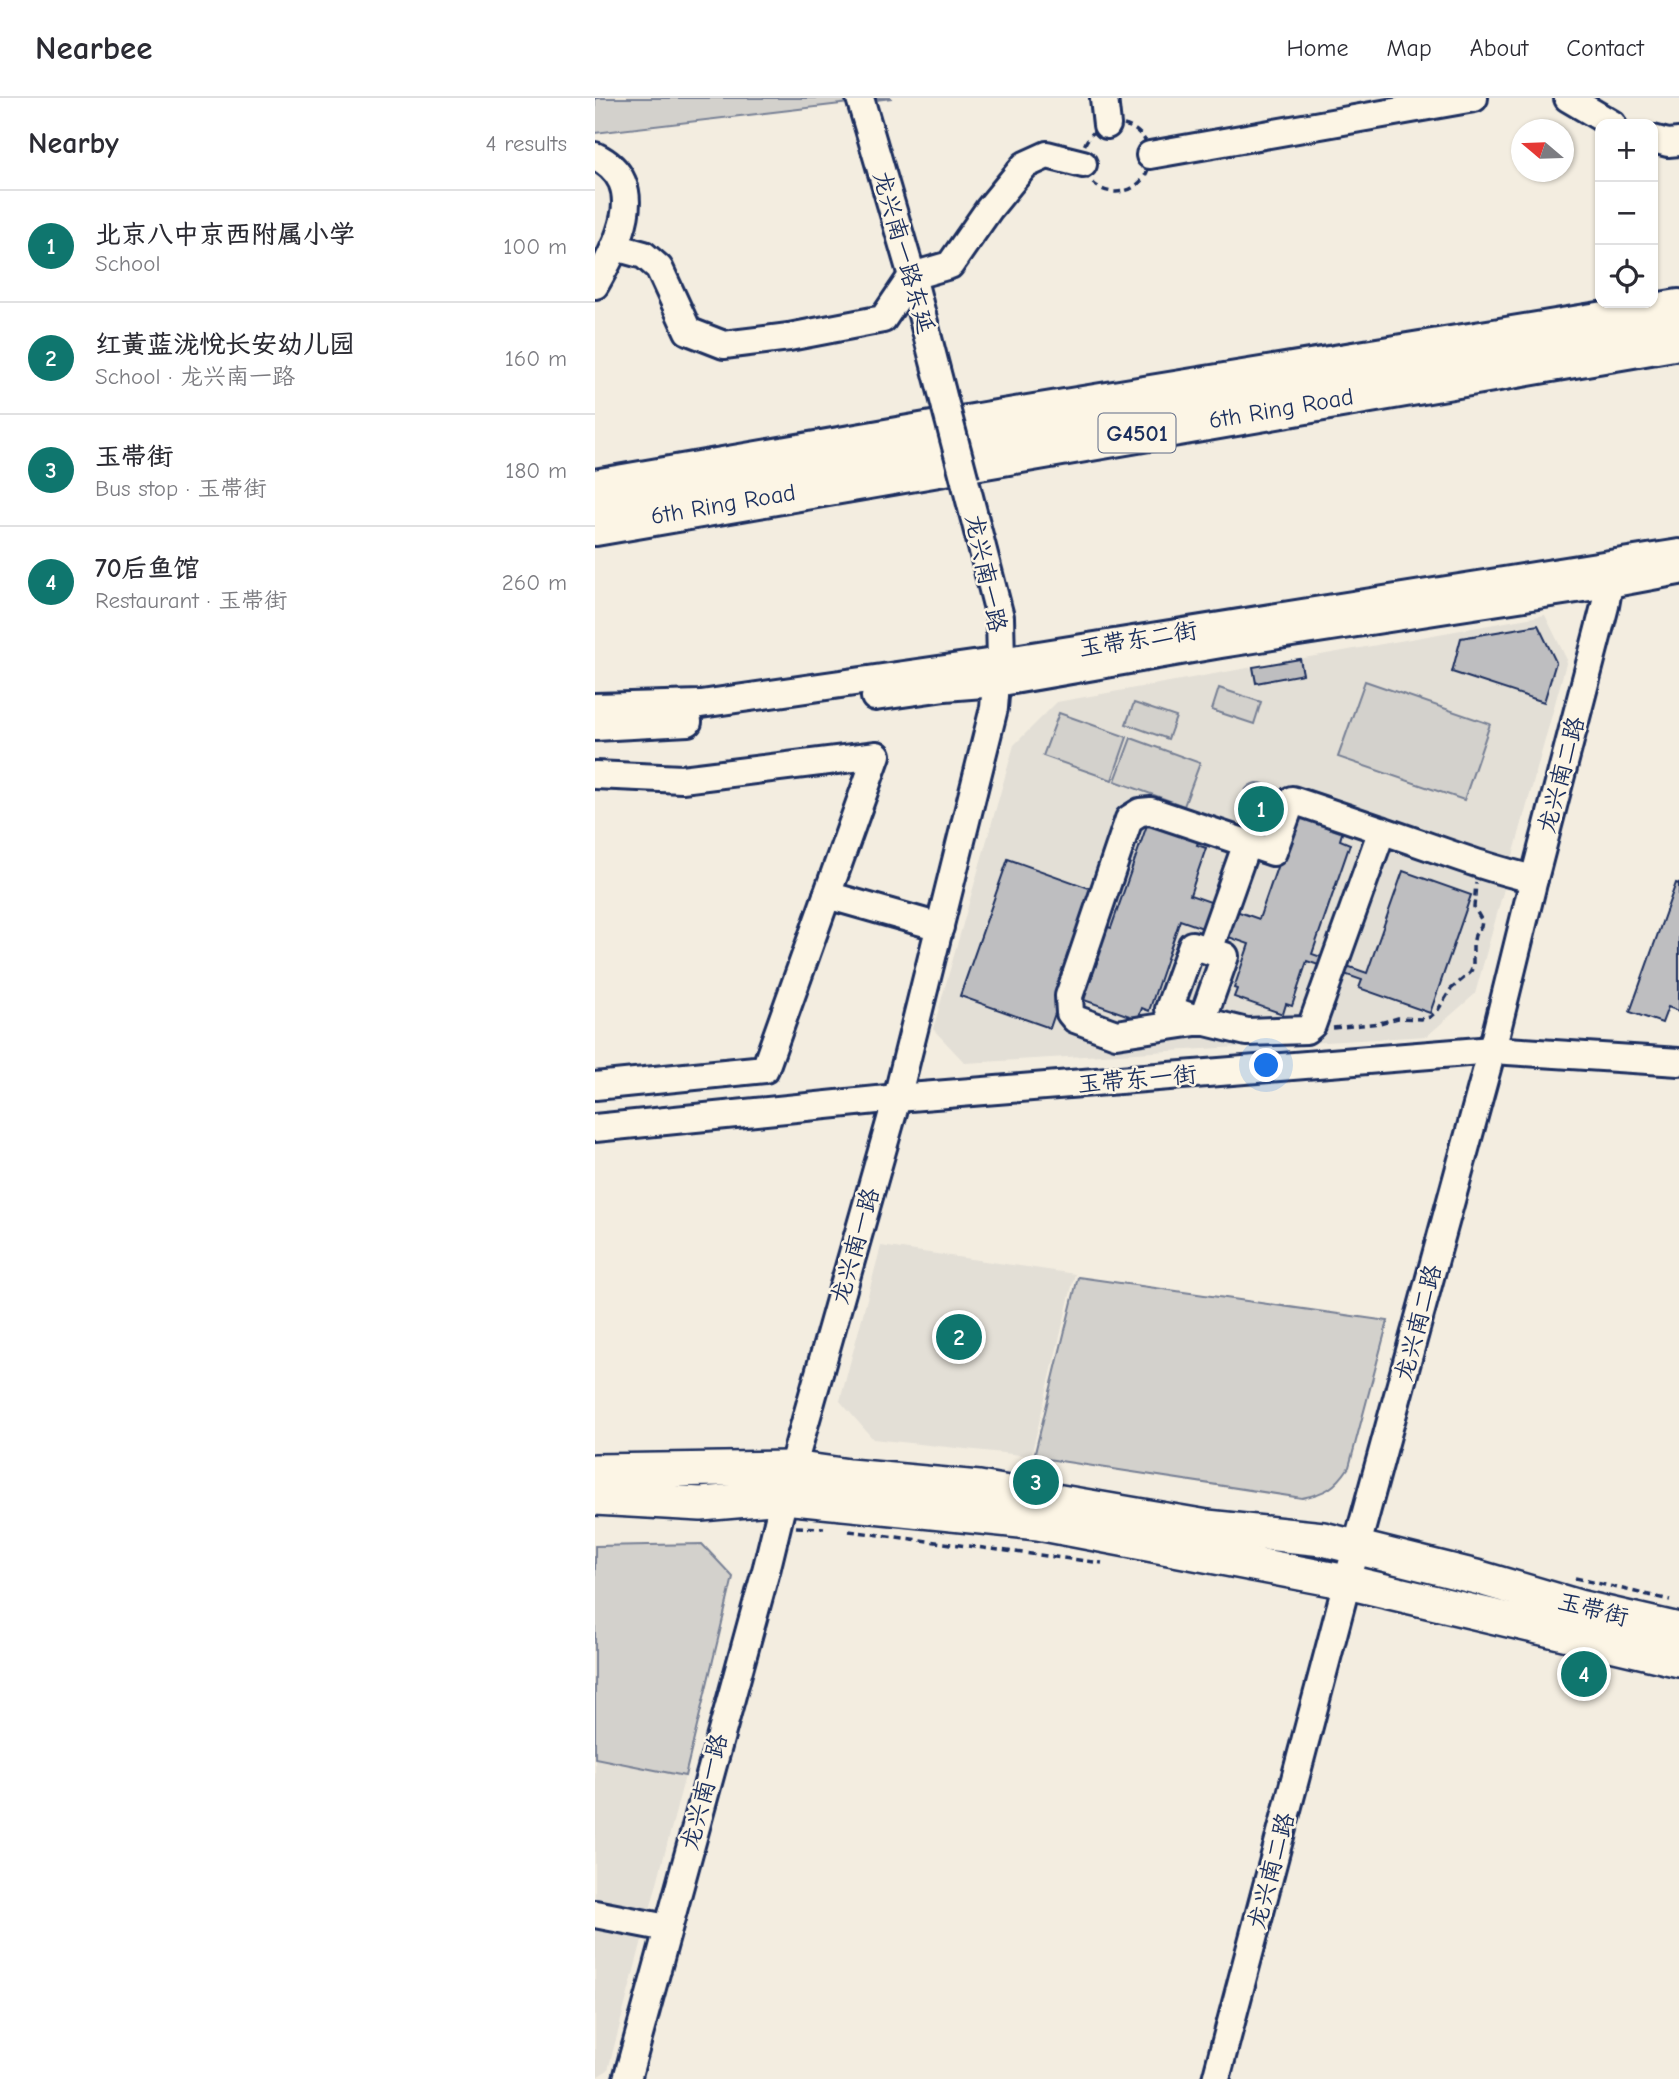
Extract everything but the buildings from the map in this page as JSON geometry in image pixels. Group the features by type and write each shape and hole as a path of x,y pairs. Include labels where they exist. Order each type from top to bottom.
{"highway":[{"name":"6th Ring Road","path":"595,489 991,421 1679,309"},
{"name":"6th Ring Road","path":"595,526 1679,340"}],"main road":[{"name":"玉带街","path":"595,1471 784,1497 1038,1524 1347,1582 1679,1660"},
{"name":"玉带街","path":"595,1498 701,1504 784,1497 849,1476 979,1488 1207,1527 1323,1539 1480,1578 1579,1607 1679,1630"}],"street":[{"name":"龙兴南一路东延","path":"860,98 912,276 946,408"},
{"path":"1104,98 1107,125"},
{"path":"1150,155 1474,98"},
{"path":"1568,98 1604,119"},
{"path":"1658,140 1679,142"},
{"path":"615,247 644,255 659,268 688,331 724,345 789,337 883,319 912,276 950,265 989,209 1025,166 1047,155 1083,164"},
{"path":"595,156 621,177 626,196 624,219 615,247 595,285"},
{"name":"龙兴南一路","path":"627,2079 784,1497 897,1098 994,708 999,672 1000,617 946,408"},
{"name":"玉带东二街","path":"1609,575 1679,552"},
{"name":"玉带东二街","path":"595,707 701,704 999,672 1221,644 1609,575 1679,571"},
{"name":"龙兴南二路","path":"1216,2079 1347,1582 1492,1050 1609,575"},
{"name":"玉带东二街","path":"595,727 703,721 945,687 999,672"},
{"path":"595,775 683,779 877,755 765,1069 595,1086"},
{"path":"1202,1021 1116,1034 1075,1019 1070,1013 1069,996 1115,834 1140,812 1151,811 1273,852 1292,800 1482,865 1534,879"},
{"path":"1202,1021 1224,956 1192,945 1169,1009 1202,1021 1247,1032 1306,1030 1312,1026 1382,830"},
{"path":"1209,950 1247,843"},
{"path":"827,895 940,927"},
{"name":"玉带东一街","path":"595,1129 897,1098 1492,1050 1679,1062"},
{"path":"595,1914 667,1928"}],"path":[{"path":"1117,124 1135,130 1147,145 1150,155 1149,165 1139,183 1120,191 1100,188 1092,182 1083,164 1085,144 1090,136 1107,125 1117,124"},
{"path":"1306,1030 1380,1023 1398,1018 1421,1019 1430,1017 1438,1010 1451,989 1470,973 1473,967 1472,944 1482,921 1474,907 1475,887 1482,865"},
{"path":"784,1497 831,1529"},
{"path":"845,1530 1107,1563"}],"shaded area":[{"path":"595,98 892,98 595,133"},
{"path":"1545,615 1567,660 1475,994 1427,1036 965,1063 933,1029 1014,745 1057,702"},
{"path":"1365,681 1490,724 1464,800 1338,757"},
{"path":"1219,688 1261,702 1254,724 1212,710"},
{"path":"1134,703 1176,717 1168,739 1126,724"},
{"path":"1059,713 1127,737 1112,780 1043,756"},
{"path":"1131,738 1200,763 1184,806 1115,781"},
{"path":"1258,783 1268,788 1273,798 1268,808 1258,813 1248,808 1243,798 1248,788"},
{"path":"881,1246 1075,1274 1031,1456 873,1439 840,1401"},
{"path":"1078,1277 1388,1321 1349,1467 1344,1474 1329,1489 1302,1498 1034,1457"},
{"path":"702,1544 733,1577 685,1776 595,1758 595,1546"},
{"path":"595,1758 685,1776 608,2070 595,2078"}],"place":[{"name":"北京八中京西附属小学","path":"1261,809"},
{"name":"红黄蓝泷悦长安幼儿园","path":"959,1337"},
{"name":"玉带街","path":"1036,1482"},
{"name":"70后鱼馆","path":"1584,1674"}]}
